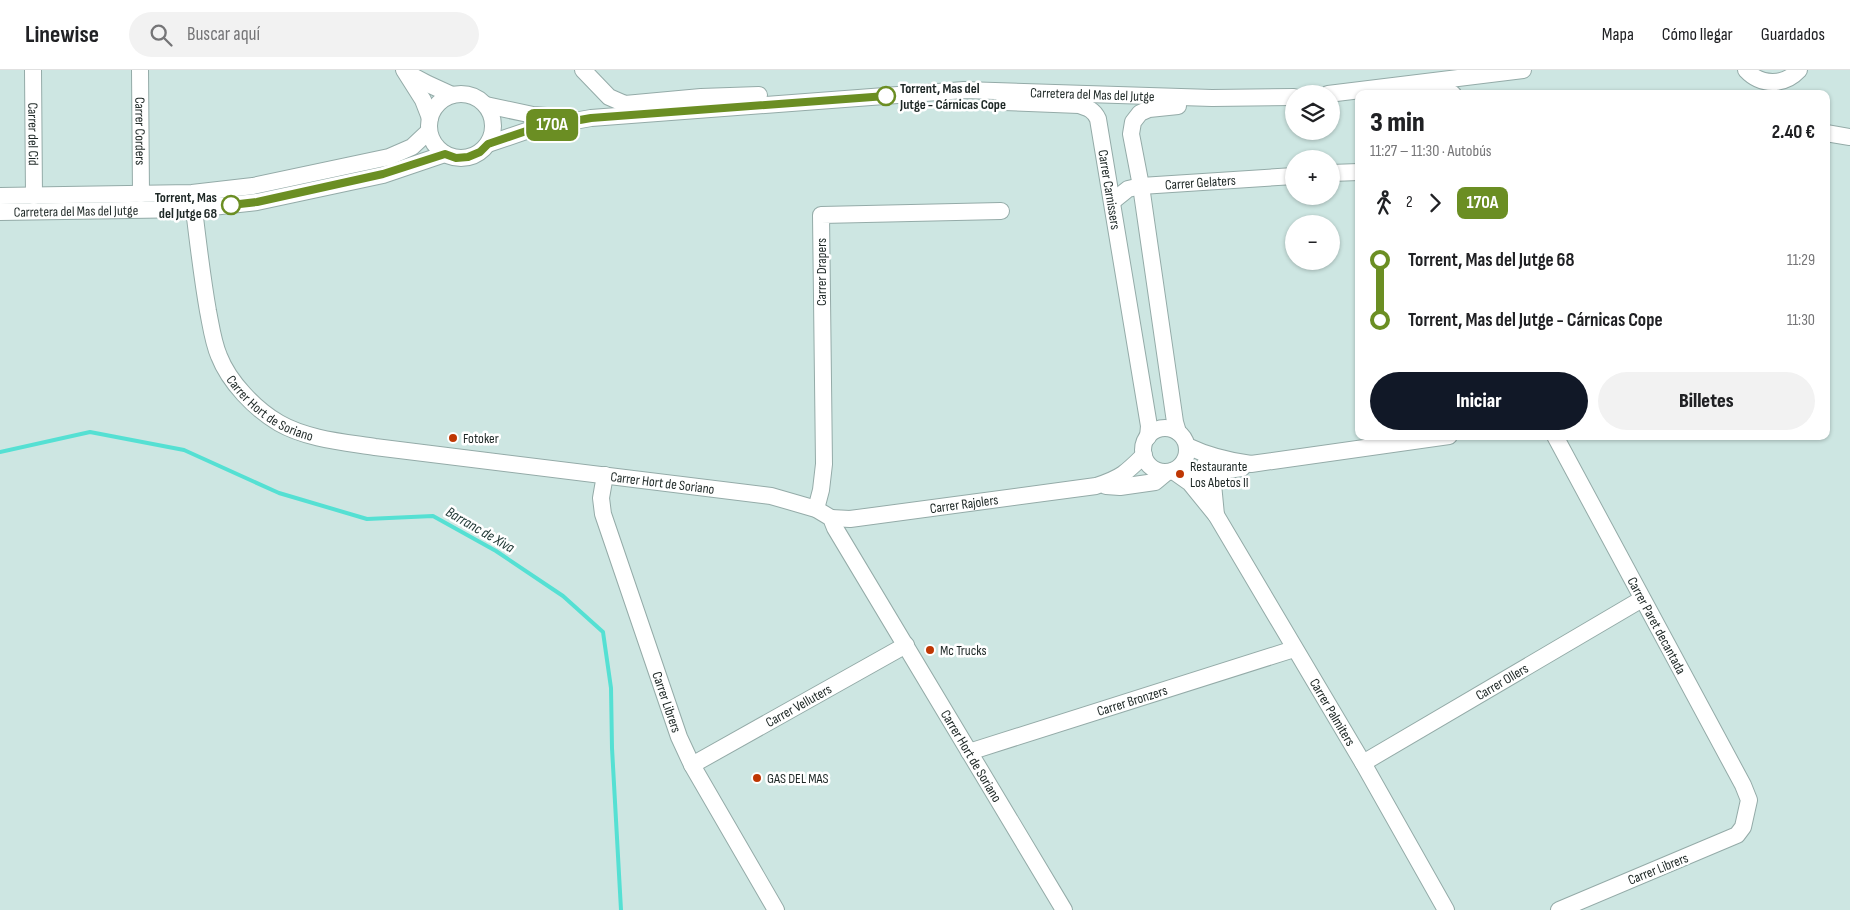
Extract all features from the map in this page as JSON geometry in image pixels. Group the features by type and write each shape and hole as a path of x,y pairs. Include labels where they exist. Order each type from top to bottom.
{"street":[{"name":"Carrer del Cid","path":"32,70 34,196"},
{"name":"Carrer Corders","path":"140,70 141,194"},
{"path":"583,70 609,97 625,104 701,97 793,94 846,99"},
{"path":"1356,90 1523,70"},
{"path":"1746,70 1763,87 1771,82 1782,87 1800,70"},
{"path":"405,71 452,95"},
{"path":"405,71 423,100 432,140 437,148 445,154 456,158 468,157 480,152 488,144 493,124 491,114 486,105 476,97 464,94 452,95 442,100 434,108 429,124"},
{"name":"Carretera del Mas del Jutge","path":"488,144 535,128 591,118 964,90 1233,99 1285,97"},
{"path":"1340,92 1355,90"},
{"name":"Carrer Carnissers","path":"926,93 956,101 1080,105 1089,108 1095,113 1098,119 1113,201 1149,426 1144,455"},
{"path":"1172,471 1186,459 1188,443 1175,422 1141,186 1131,134 1133,122 1140,113 1149,109 1165,106 1199,107 1233,99"},
{"name":"Carretera del Mas del Jutge","path":"486,105 533,115 591,118"},
{"name":"Carretera del Mas del Jutge","path":"0,196 192,193 253,186 389,157 412,147 429,124"},
{"path":"1830,134 1850,137"},
{"name":"Carretera del Mas del Jutge","path":"0,212 194,209 257,202 383,174 445,154"},
{"path":"1340,173 1355,172"},
{"name":"Carrer Gelaters","path":"1113,201 1128,189 1141,186 1285,177"},
{"name":"Carrer Hort de Soriano","path":"194,209 206,299 219,356 234,383 257,409 280,424 314,437 375,447 494,460 771,496 816,509 831,518 835,528 1064,910"},
{"name":"Carrer Drapers","path":"816,509 821,490 824,464 820,215 1001,212"},
{"path":"1148,437 1162,428 1168,428 1188,443 1225,460 1251,464"},
{"path":"1144,455 1154,470 1190,475 1240,469 1251,464 1421,440"},
{"name":"Carrer Paret decantada","path":"1557,440 1744,786 1749,800 1747,816"},
{"name":"Carrer Palmiters","path":"1188,443 1208,473 1215,495 1216,515"},
{"name":"Carrer Rajolers","path":"1096,486 1127,473 1144,455"},
{"path":"1215,495 1231,470"},
{"name":"Carrer Palmiters","path":"1172,471 1190,483 1216,515 1446,910"},
{"name":"Carrer Rajolers","path":"831,518 850,519 1096,486 1120,487 1155,482 1172,471"},
{"name":"Carrer Librers","path":"605,475 601,498 603,514 679,737 692,764 776,910"},
{"name":"Carrer Ollers","path":"1362,763 1642,599"},
{"name":"Carrer Velluters","path":"692,764 906,645"},
{"name":"Carrer Bronzers","path":"970,752 1294,649"},
{"name":"Carrer Librers","path":"1559,910 1719,844 1737,835 1743,827 1747,816"}],"waterway":[{"name":"Barranc de Xiva","path":"0,452 90,432 184,450 279,493 367,519 433,516 496,551 563,596 603,632 611,688 612,748 621,910"}],"bus line":[{"name":"170A","path":"231,205 257,202 383,174 445,154 456,158 468,157 480,152 488,144 535,128 591,118 886,96"}],"place":[{"name":"Torrent, Mas del Jutge - Cárnicas Cope","path":"886,96"},
{"name":"Torrent, Mas del Jutge 68","path":"231,205"},
{"name":"Fotoker","path":"453,438"},
{"name":"Restaurante Los Abetos II","path":"1180,474"},
{"name":"Mc Trucks","path":"930,650"},
{"name":"GAS DEL MAS","path":"757,778"}]}
